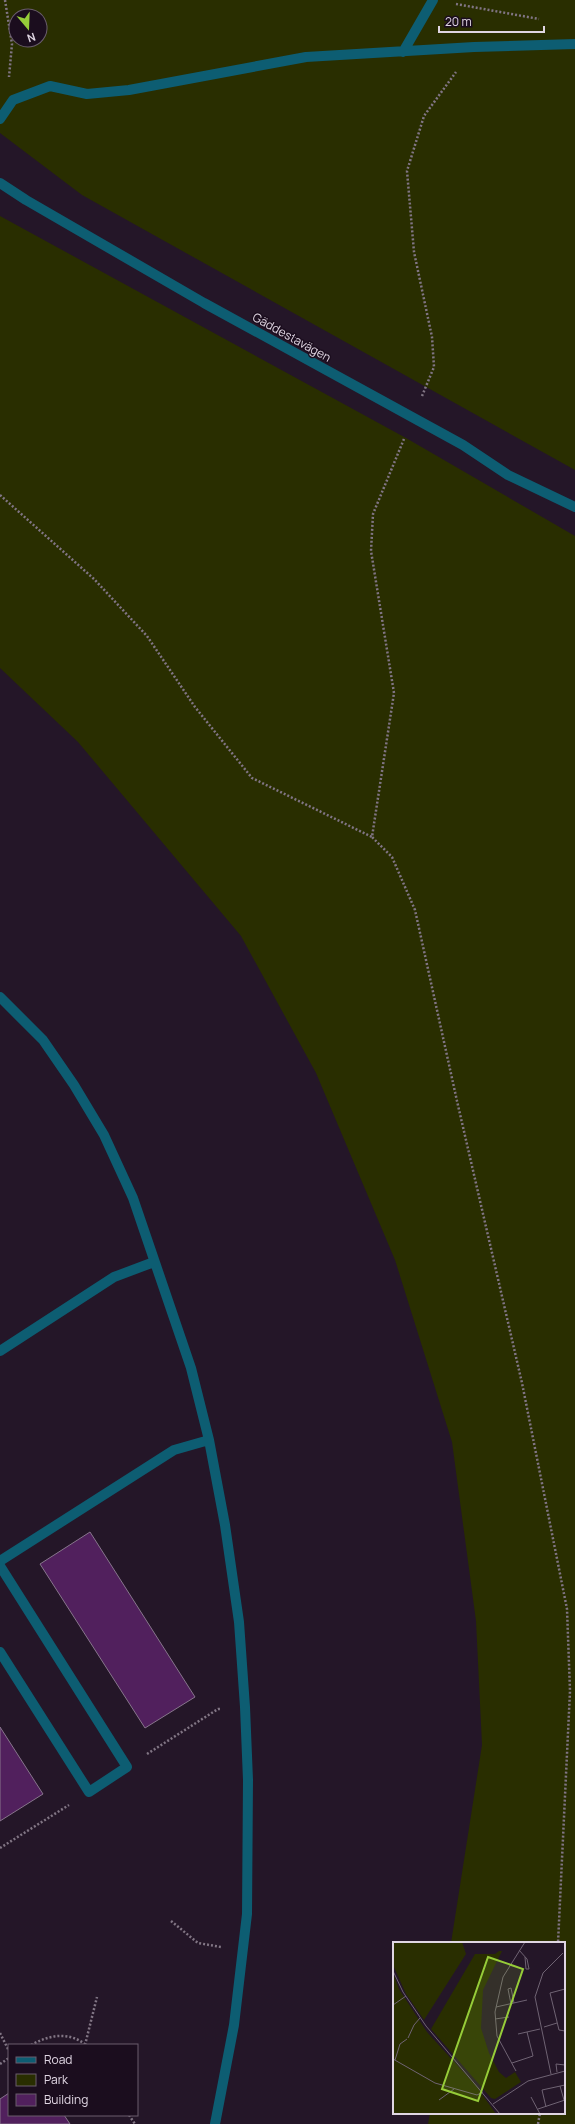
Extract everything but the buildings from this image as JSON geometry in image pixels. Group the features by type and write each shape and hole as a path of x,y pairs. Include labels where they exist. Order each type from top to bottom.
{"street":[{"path":"403,52 433,0"},
{"path":"0,119 13,100 50,86 87,94 129,90 306,58 474,46 575,44"},
{"name":"Gäddestavägen","path":"0,183 26,200 197,299 463,445 508,475 575,507"},
{"path":"0,997 43,1040 74,1085 104,1135 133,1198 191,1368 209,1440 225,1525 238,1615 245,1707 248,1780 247,1906 243,1950 234,2025 215,2124"},
{"path":"0,1351 114,1277 154,1262"},
{"path":"0,1561 174,1450 209,1440"},
{"path":"0,1566 127,1767 90,1792 0,1652"}],"path":[{"path":"5,0 12,44 6,110"},
{"path":"433,0 543,20"},
{"path":"372,837 394,693 371,551 373,514 434,367 432,337 414,252 407,171 424,116 474,46"},
{"path":"0,495 94,579 147,636 195,707 252,778 372,837 392,857 416,910 459,1109 522,1383 567,1609 570,1691 558,1942"},
{"path":"127,1767 218,1709 245,1707"},
{"path":"0,1848 90,1792"},
{"path":"171,1921 198,1943 243,1950"},
{"path":"86,2044 97,1997"},
{"path":"0,2033 8,2049"},
{"path":"33,2044 42,2039 55,2036 75,2037 85,2044"},
{"path":"538,2124 540,2114"}],"green space":[{"path":"0,0 575,0 575,470 82,195 0,133"},
{"path":"0,216 406,438 575,536 575,2124 428,2124 430,2114 565,2114 565,1942 451,1942 482,1745 476,1621 452,1442 395,1260 316,1073 241,936 78,742 0,668"}]}
